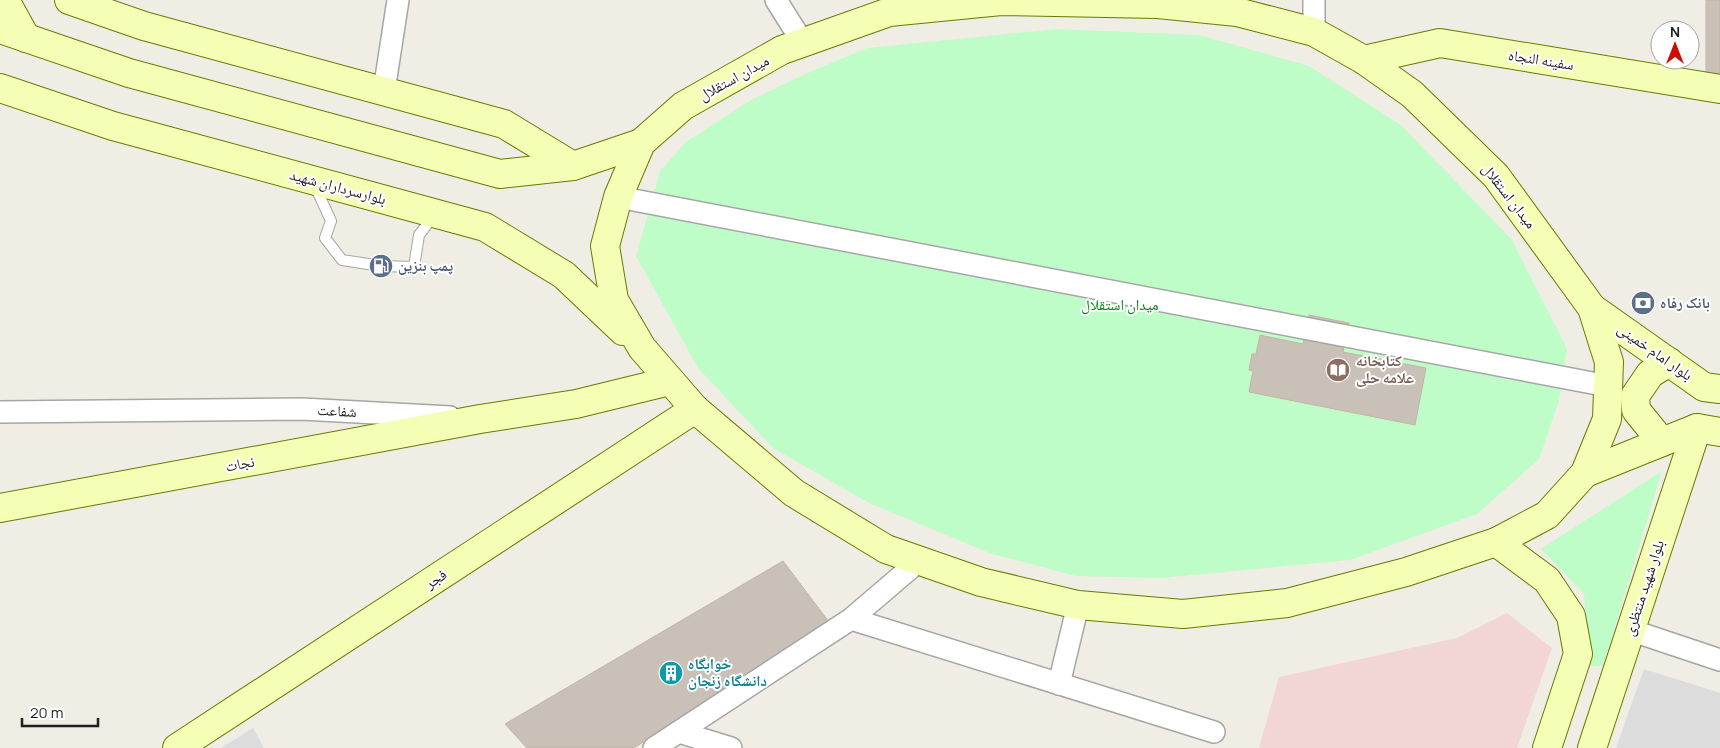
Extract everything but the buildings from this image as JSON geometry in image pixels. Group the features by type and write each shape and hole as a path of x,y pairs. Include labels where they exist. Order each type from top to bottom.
{"main road":[{"path":"5,0 26,38"},
{"path":"69,0 103,6 144,26 504,124 573,166"},
{"name":"میدان استقلال","path":"1001,1 1158,4 1237,12 1314,32 1364,60 1412,94 1496,176 1592,308 1609,362 1607,419 1585,472 1547,515 1496,542 1406,572 1287,602 1183,614 1078,605 981,582 886,549 794,493 695,409 642,348 614,300 605,246 618,197 641,143 683,106 782,50 803,43 889,6 1001,1"},
{"path":"0,28 129,73 500,174 573,166 641,143"},
{"name":"سفینه النجاه","path":"1364,60 1440,43 1720,89"},
{"name":"بلوارسرداران شهید","path":"0,88 113,126 485,227 564,275 642,348"},
{"name":"بلوار امام خمینی","path":"1592,308 1704,387 1720,390"},
{"path":"1662,442 1636,410 1635,396 1650,374 1669,362"},
{"name":"شفاعت","path":"480,419 576,404 670,381"},
{"name":"فجر","path":"178,748 695,409"},
{"name":"نجات","path":"0,508 480,419"},
{"path":"1585,472 1662,442 1709,430"},
{"name":"بلوار شهید منتظری","path":"1592,748 1630,630 1709,430"},
{"path":"1496,542 1547,580 1571,616 1578,654 1547,748"}],"street":[{"path":"384,91 398,0"},
{"path":"776,0 803,43"},
{"path":"1314,0 1314,32"},
{"path":"618,197 1608,386"},
{"name":"شفاعت","path":"0,412 302,409 480,419"},
{"path":"654,748 852,620 920,560"},
{"path":"1059,684 1078,605"},
{"path":"852,620 1214,732"},
{"path":"1630,630 1720,660"},
{"path":"679,732 731,748"}],"lane":[{"path":"312,180 331,222 325,238 342,260 381,266 414,267 419,235 435,214"}],"shaded area":[{"path":"1507,613 1552,648 1517,748 1259,748 1279,677 1457,638"},
{"path":"1644,669 1720,693 1720,748 1616,748"},
{"path":"253,728 264,748 221,748"}],"green space":[{"name":"میدان استقلال","path":"1056,29 1199,35 1309,66 1401,125 1512,240 1567,349 1559,401 1539,459 1477,514 1350,560 1161,578 1076,576 992,554 869,503 773,448 698,368 636,256 660,171 687,141 753,99 805,74 867,48"},
{"path":"1662,471 1603,666 1587,666 1588,644 1584,594 1541,549"}],"place":[{"name":"پمپ بنزین","path":"381,266"},
{"name":"بانک رفاه","path":"1643,303"},
{"name":"کتابخانه علامه حلی","path":"1338,370"},
{"name":"خوابگاه دانشگاه زنجان","path":"671,673"}]}
